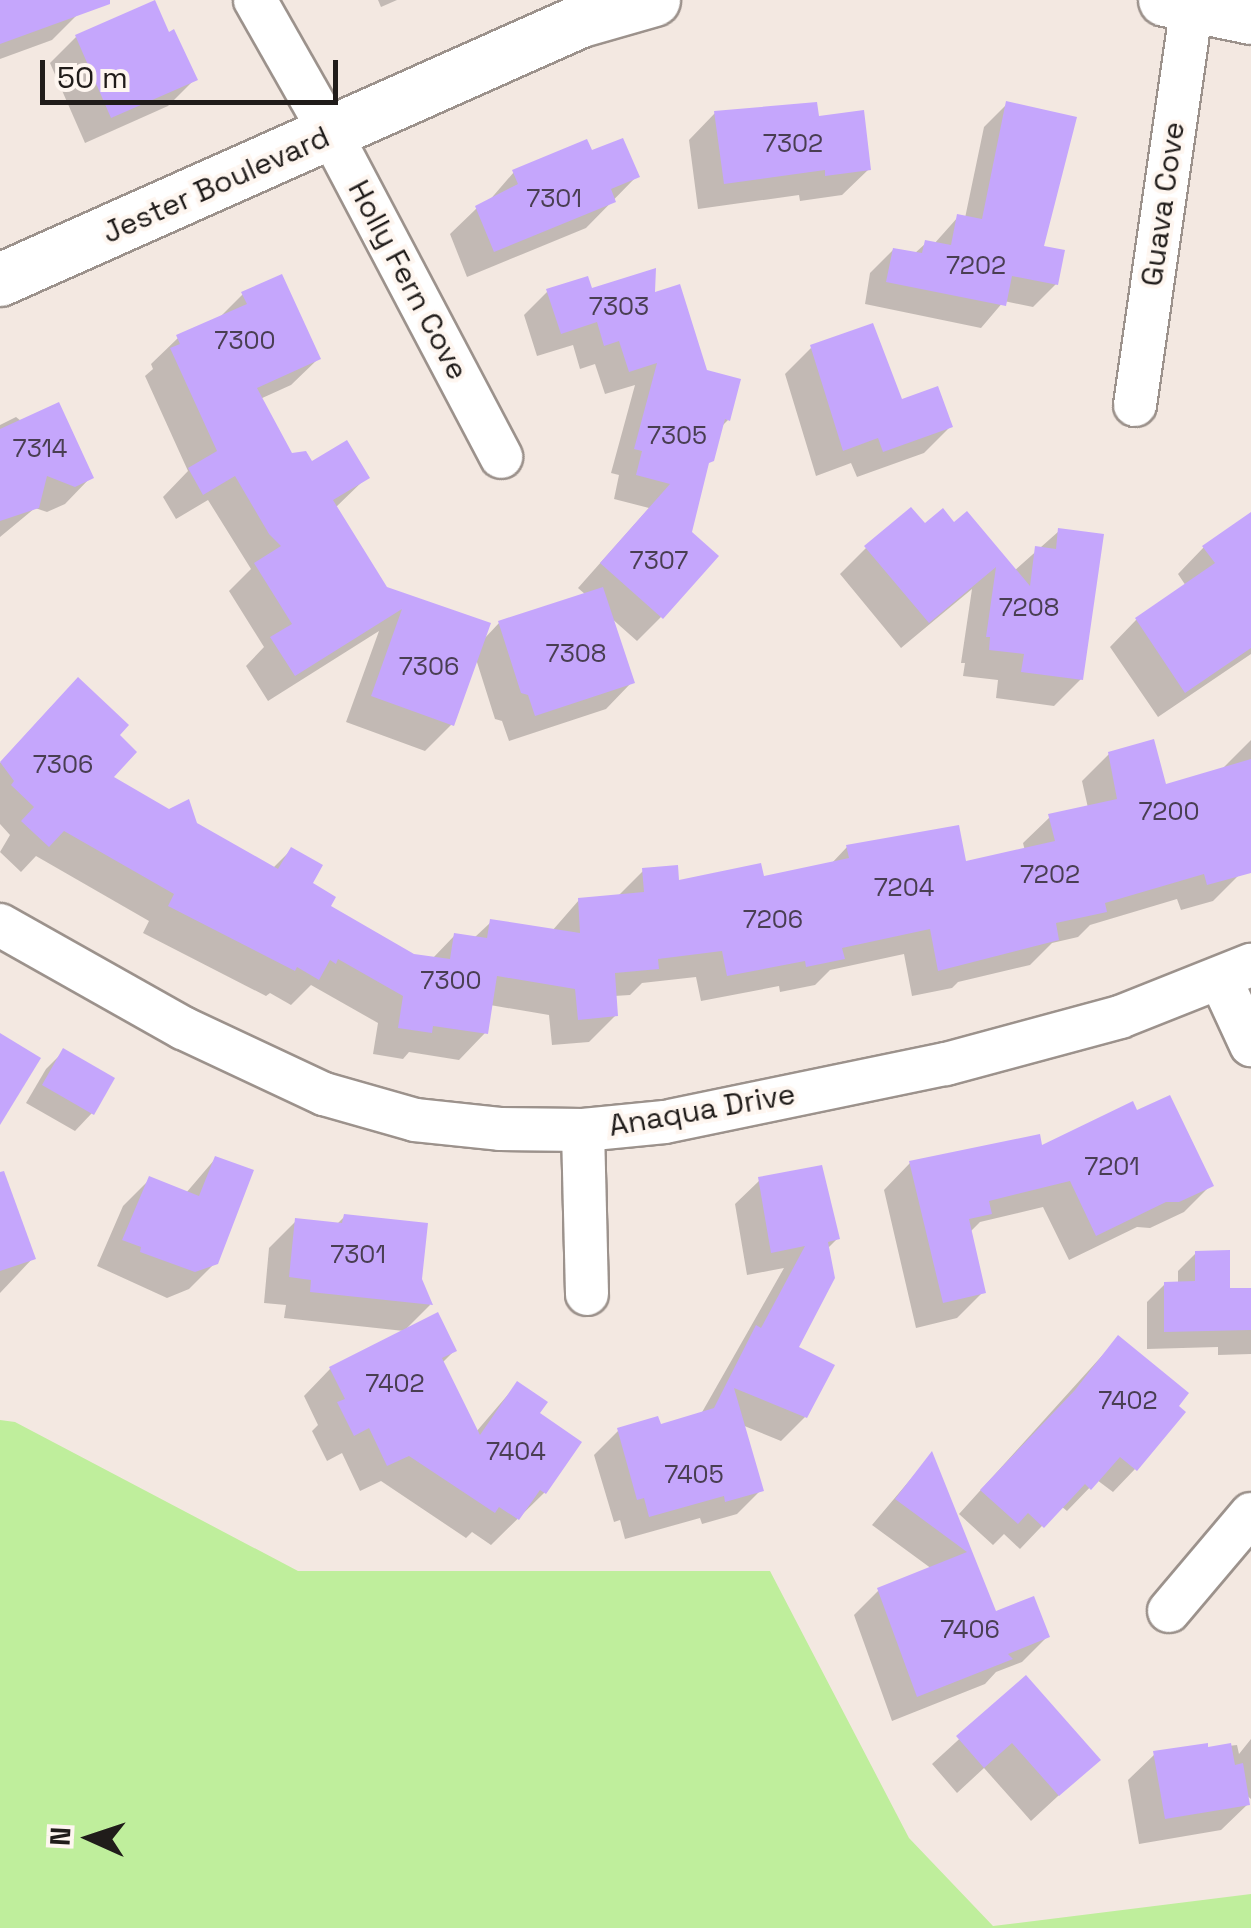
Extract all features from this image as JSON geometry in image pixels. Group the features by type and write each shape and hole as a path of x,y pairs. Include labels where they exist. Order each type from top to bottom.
{"street":[{"name":"Holly Fern Cove","path":"255,0 331,134 501,457"},
{"name":"Jester Boulevard","path":"0,280 581,21 654,0"},
{"path":"1183,1 1251,18"},
{"name":"Guava Cove","path":"1135,405 1183,1"},
{"name":"Anaqua Drive","path":"0,925 183,1028 324,1094 415,1120 500,1129 583,1130 665,1122 946,1064 1120,1017 1236,972"},
{"path":"1236,972 1251,1045"},
{"path":"583,1130 586,1294"},
{"path":"1169,1611 1251,1514"}],"green space":[{"path":"0,1420 15,1422 298,1571 770,1571 909,1838 993,1926 1251,1894 1251,1928 0,1928"}],"building":[{"path":"0,0 110,0 110,4 0,44"},
{"path":"155,0 169,32 174,29 198,80 111,118 75,35"},
{"path":"1006,101 1077,117 1044,246 1065,250 1058,285 1012,276 1006,306 886,282 893,248 922,253 925,240 951,245 957,214 982,219"},
{"path":"817,102 819,116 864,110 871,170 825,176 825,170 724,184 714,111"},
{"path":"623,138 640,177 611,189 616,202 494,252 475,206 518,184 512,170 587,139 592,150"},
{"path":"656,268 655,292 680,284 707,370 741,379 730,421 725,419 714,461 709,463 692,532 719,556 663,619 600,563 670,484 636,475 642,451 634,449 657,363 629,372 619,341 604,346 597,322 561,334 546,289 588,276 592,288"},
{"path":"282,274 321,359 257,388 292,453 306,451 312,461 347,440 370,478 333,500 387,587 491,623 454,726 371,696 402,609 295,676 270,637 292,624 254,563 281,546 269,534 235,476 203,495 188,468 217,451 170,348 180,344 176,335 247,304 241,292"},
{"path":"873,323 902,399 938,386 953,427 883,452 878,438 843,451 810,345"},
{"path":"59,402 94,478 75,487 47,476 39,508 0,521 0,429"},
{"path":"911,507 925,523 943,508 954,522 967,511 1030,586 1035,546 1056,549 1058,528 1104,534 1083,680 1021,672 1024,654 989,650 990,637 986,637 996,567 929,623 864,546"},
{"path":"1251,512 1251,648 1185,693 1135,618 1215,563 1202,546"},
{"path":"603,587 635,683 535,716 528,695 521,693 498,621"},
{"path":"78,677 129,725 120,735 137,752 114,777 169,809 189,799 197,823 278,869 291,847 323,865 313,883 336,897 331,906 414,954 450,959 454,933 487,938 490,919 580,933 578,898 644,892 642,868 678,865 679,880 761,863 764,876 849,858 846,845 959,825 966,861 1055,841 1048,814 1117,799 1108,752 1154,739 1166,784 1251,759 1251,873 1207,885 1204,874 1105,903 1107,912 1056,923 1059,940 938,971 930,929 842,948 845,959 806,967 805,961 727,976 722,951 658,959 659,969 615,973 618,1016 578,1020 575,989 497,976 488,1034 433,1026 432,1033 398,1028 403,996 338,959 336,964 330,960 319,980 297,967 295,971 168,906 174,894 64,831 49,847 21,821 34,807 11,785 14,781 0,762"},
{"path":"0,1033 41,1058 0,1125"},
{"path":"63,1048 115,1078 94,1115 42,1085"},
{"path":"1170,1095 1214,1186 1179,1202 1166,1202 1096,1236 1070,1181 989,1201 992,1214 969,1219 986,1293 943,1303 909,1161 1040,1134 1042,1145 1133,1101 1137,1110"},
{"path":"215,1156 254,1170 218,1264 195,1272 140,1252 141,1247 122,1240 149,1176 199,1196"},
{"path":"822,1165 840,1239 828,1242 835,1278 799,1347 835,1365 807,1418 734,1388 764,1491 725,1502 724,1496 649,1517 644,1498 637,1500 617,1428 658,1416 661,1424 714,1408 756,1325 761,1328 805,1246 771,1253 758,1177"},
{"path":"4,1171 36,1259 0,1271 0,1172"},
{"path":"344,1214 428,1223 422,1279 433,1305 310,1292 311,1280 289,1277 295,1218 342,1223"},
{"path":"1230,1250 1230,1288 1251,1288 1251,1330 1164,1332 1164,1282 1195,1281 1195,1251"},
{"path":"438,1312 457,1351 442,1358 480,1435 517,1381 548,1402 540,1413 582,1442 546,1494 540,1490 519,1520 499,1507 495,1513 409,1456 387,1466 369,1428 354,1436 337,1402 345,1399 329,1367"},
{"path":"1118,1335 1189,1393 1179,1406 1186,1412 1137,1471 1120,1457 1091,1490 1085,1484 1044,1528 1028,1513 1018,1524 980,1490 1075,1390"},
{"path":"932,1451 996,1611 1034,1596 1050,1637 1008,1654 1013,1659 917,1697 877,1588 967,1552 895,1499"},
{"path":"1026,1675 1101,1760 1059,1796 1012,1743 984,1768 956,1736"},
{"path":"1208,1743 1208,1747 1231,1743 1235,1765 1243,1763 1250,1805 1165,1819 1153,1751"}]}
